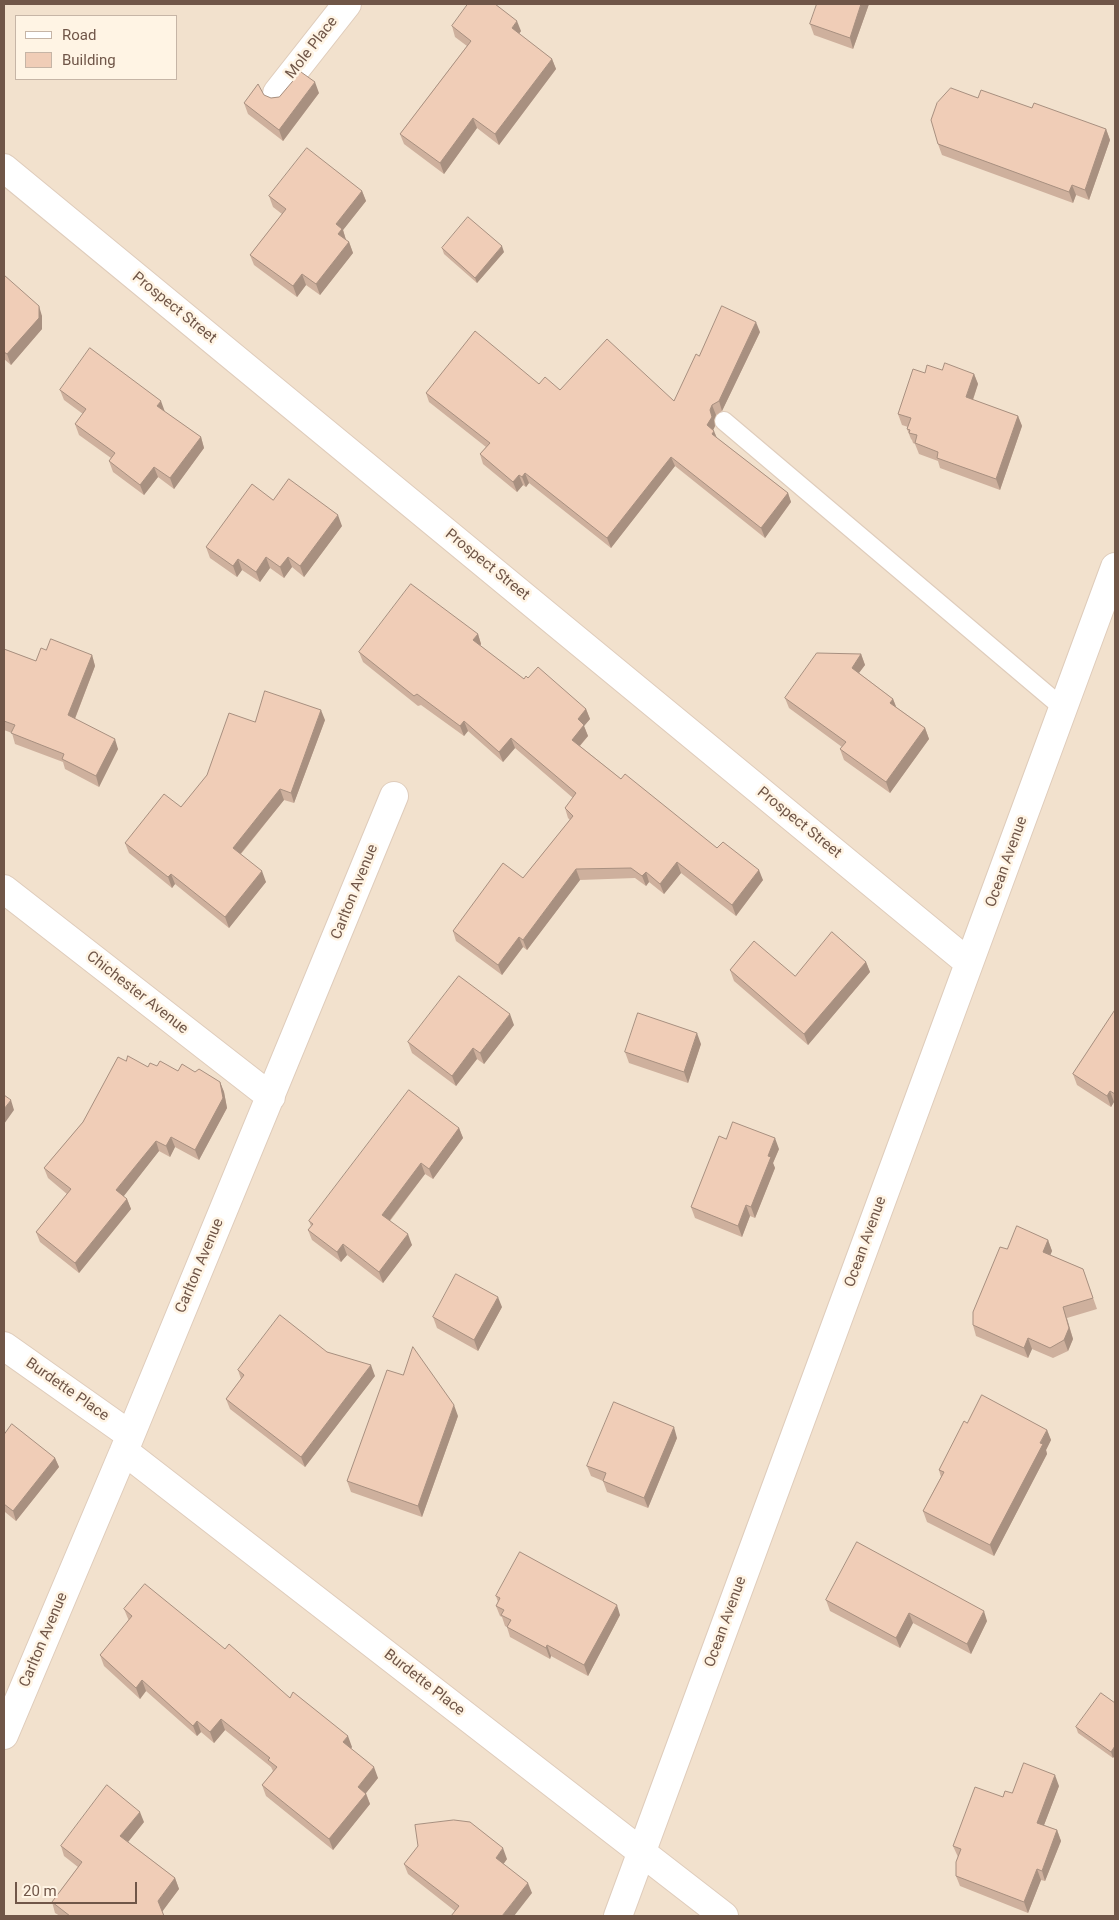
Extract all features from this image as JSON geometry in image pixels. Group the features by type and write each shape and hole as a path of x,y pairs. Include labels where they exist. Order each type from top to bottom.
{"street":[{"name":"Mole Place","path":"277,93 347,4"},
{"name":"Prospect Street","path":"4,168 969,963"},
{"name":"Ocean Avenue","path":"618,1916 1115,567"},
{"name":"Carlton Avenue","path":"4,1735 271,1097 394,796"},
{"name":"Chichester Avenue","path":"4,889 271,1097"},
{"name":"Burdette Place","path":"4,1346 724,1916"}],"lane":[{"path":"724,421 1063,708"}],"shaded area":[{"path":"4,4 1115,4 1115,1916 4,1916"}],"building":[{"path":"468,4 495,4 517,21 512,28 552,59 495,134 473,118 440,163 400,134 471,41 452,26"},
{"path":"817,4 861,4 850,38 810,24"},
{"path":"301,72 315,82 279,130 244,103 258,84 264,95 271,98 279,97"},
{"path":"951,88 978,98 981,90 1032,108 1034,103 1106,129 1085,190 1072,185 1069,192 938,144 931,120 937,103"},
{"path":"307,148 362,191 336,224 342,229 338,234 349,242 316,284 302,274 293,286 250,255 286,209 269,196"},
{"path":"468,217 502,246 475,278 442,248"},
{"path":"4,275 39,306 39,318 7,354 4,352"},
{"path":"722,306 756,322 719,401 712,405 710,410 712,417 707,425 714,431 712,434 788,493 761,528 671,457 607,538 525,473 522,477 519,475 513,482 480,454 490,443 426,393 475,331 539,384 545,377 560,390 607,339 674,401 696,354 699,356"},
{"path":"90,348 161,401 157,406 201,437 170,478 154,467 140,485 109,461 115,453 75,424 86,409 60,390"},
{"path":"945,363 974,374 966,397 1018,416 996,479 937,458 938,452 915,443 917,435 909,433 910,430 907,429 911,418 898,414 913,369 925,373 927,365 942,370"},
{"path":"289,479 338,515 300,566 288,557 280,567 266,557 256,572 238,559 233,566 206,547 252,484 273,500"},
{"path":"411,584 478,634 473,640 524,679 526,676 528,678 538,667 586,709 578,719 584,725 572,740 621,779 625,774 717,848 723,842 759,870 732,905 677,862 660,884 646,872 642,876 631,868 576,869 523,940 519,937 498,965 453,931 503,863 523,878 573,816 565,808 576,793 511,738 499,752 464,721 460,726 417,694 414,696 359,652"},
{"path":"51,639 92,655 68,715 115,739 96,776 62,759 64,754 11,733 15,725 4,721 4,649 36,661 41,648 46,650"},
{"path":"817,653 861,654 852,668 893,699 890,703 925,728 886,782 840,749 846,742 785,698"},
{"path":"265,691 321,710 291,793 280,789 233,848 262,871 225,917 171,874 168,877 125,843 164,794 181,807 207,775 229,713 255,722"},
{"path":"832,932 866,962 804,1034 730,970 754,941 795,976"},
{"path":"459,976 510,1014 480,1053 473,1048 452,1076 408,1042"},
{"path":"1115,1010 1115,1094 1110,1091 1107,1096 1073,1074"},
{"path":"638,1013 697,1033 684,1072 625,1052"},
{"path":"128,1056 148,1067 150,1063 157,1066 160,1061 178,1071 182,1064 195,1072 199,1069 220,1082 223,1098 195,1150 171,1137 166,1146 156,1141 116,1190 127,1199 75,1263 36,1232 71,1189 44,1168 83,1122 118,1057 126,1061"},
{"path":"409,1090 459,1128 429,1169 421,1163 382,1215 408,1234 379,1272 343,1244 337,1252 308,1230 313,1224 309,1221"},
{"path":"4,1095 11,1100 4,1109"},
{"path":"733,1122 775,1138 768,1156 771,1157 751,1207 746,1205 738,1226 691,1207 719,1136 726,1139"},
{"path":"1017,1226 1048,1240 1043,1252 1083,1269 1093,1298 1063,1307 1069,1328 1064,1340 1050,1348 1028,1338 1024,1348 973,1325 973,1312 1000,1247 1007,1249"},
{"path":"456,1274 498,1297 474,1340 433,1317"},
{"path":"280,1315 327,1352 371,1365 301,1457 226,1399 244,1375 238,1370"},
{"path":"413,1347 454,1405 418,1506 347,1481 387,1370 403,1375"},
{"path":"982,1395 1047,1430 1040,1443 1043,1444 990,1545 923,1511 944,1472 939,1470 964,1421 967,1423"},
{"path":"614,1402 674,1427 644,1498 603,1481 606,1473 587,1466"},
{"path":"12,1424 55,1458 13,1511 4,1504 4,1435"},
{"path":"857,1542 984,1611 967,1644 909,1613 896,1638 826,1600"},
{"path":"520,1552 617,1605 584,1665 547,1645 546,1648 507,1627 511,1620 501,1615 504,1610 496,1606 500,1598 496,1596"},
{"path":"145,1584 225,1649 229,1644 290,1698 293,1692 348,1736 343,1742 374,1767 358,1787 366,1794 329,1839 262,1785 277,1767 268,1760 270,1758 221,1719 210,1732 197,1721 193,1726 142,1680 136,1688 100,1655 132,1616 124,1609"},
{"path":"1101,1693 1115,1703 1115,1746 1111,1752 1076,1727"},
{"path":"1024,1763 1055,1775 1037,1823 1057,1830 1042,1871 1037,1869 1024,1902 956,1876 956,1862 961,1849 953,1846 975,1787 1003,1797 1005,1791 1012,1793"},
{"path":"107,1785 140,1812 120,1836 175,1878 158,1901 164,1916 70,1916 52,1902 82,1862 61,1846"},
{"path":"454,1820 470,1822 503,1848 496,1858 528,1883 502,1916 451,1916 459,1906 404,1864 418,1846 415,1825"}]}
